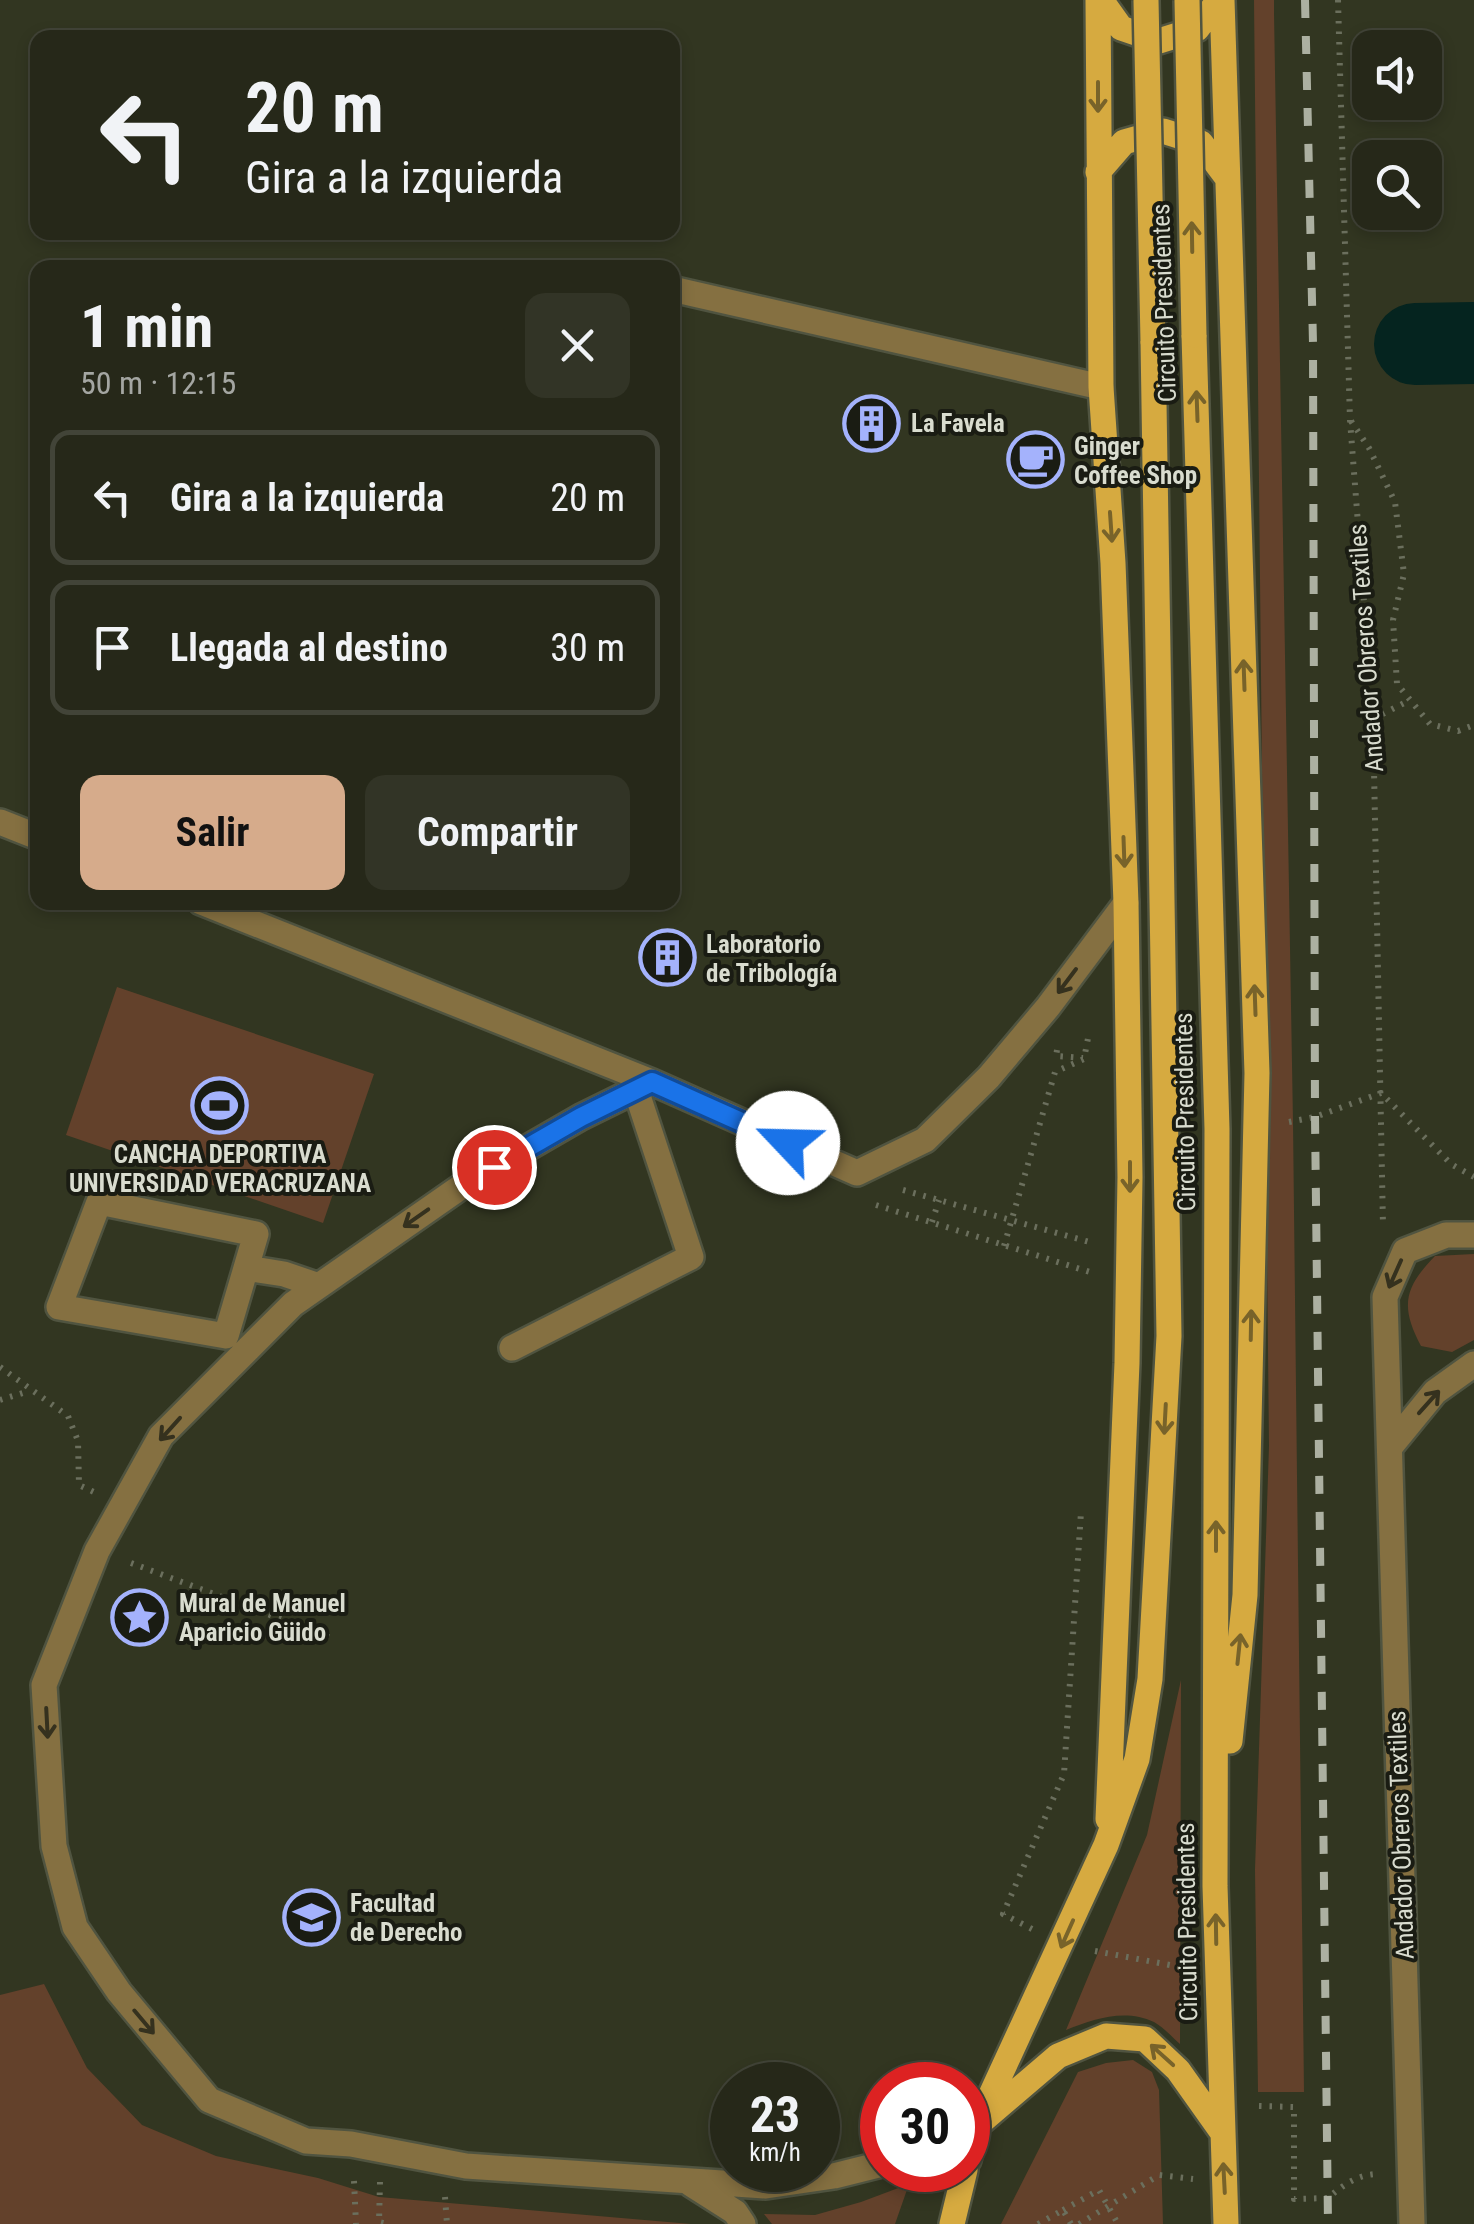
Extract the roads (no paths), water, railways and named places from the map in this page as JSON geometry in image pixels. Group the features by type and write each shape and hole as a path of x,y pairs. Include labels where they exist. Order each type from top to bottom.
{"main road":[{"path":"1100,0 1121,28 1159,40 1198,29 1221,0"},
{"path":"1100,0 1101,387 1113,563 1126,904 1130,1177 1127,1362 1106,1844"},
{"name":"Circuito Presidentes","path":"990,2099 1106,1844 1137,1759 1150,1679 1169,1336 1146,0"},
{"name":"Circuito Presidentes","path":"1187,0 1217,1128 1215,1886 1226,2224"},
{"path":"1215,1886 1245,1595 1257,1073 1221,0"},
{"path":"1098,172 1124,142 1163,131 1201,143 1226,175"},
{"path":"990,2115 1058,2056 1106,2036 1145,2039 1178,2070 1222,2132"},
{"name":"Circuito Presidentes","path":"952,2224 958,2192"}],"street":[{"path":"680,291 1101,387"},
{"path":"0,822 30,835"},
{"path":"220,910 857,1174 926,1140 989,1077 1126,904"},
{"path":"644,1086 581,1117 465,1184 294,1304 161,1436 97,1550 44,1685 54,1846 75,1927 119,1992 209,2100 306,2141 350,2144 466,2166 766,2186 860,2170"},
{"path":"512,1348 691,1256 644,1086"},
{"path":"99,1202 256,1234 246,1268 226,1336 59,1307 99,1202"},
{"name":"Andador Obreros Textiles","path":"1412,2224 1385,1297 1405,1251 1446,1235 1474,1235"},
{"path":"246,1268 284,1274 320,1286"},
{"path":"1390,1447 1435,1392 1474,1364"},
{"path":"687,2181 735,2212 743,2224"}],"waterway":[{"path":"1415,344 1474,343"}],"railway":[{"path":"1305,0 1313,343 1315,1117 1328,2224"}],"place":[{"name":"La Favela","path":"872,423"},
{"name":"Ginger Coffee Shop","path":"1035,460"},
{"name":"Laboratorio de Tribología","path":"667,958"},
{"name":"CANCHA DEPORTIVA UNIVERSIDAD VERACRUZANA","path":"220,1105"},
{"name":"Mural de Manuel Aparicio Güido","path":"140,1617"},
{"name":"Facultad de Derecho","path":"311,1917"}]}
